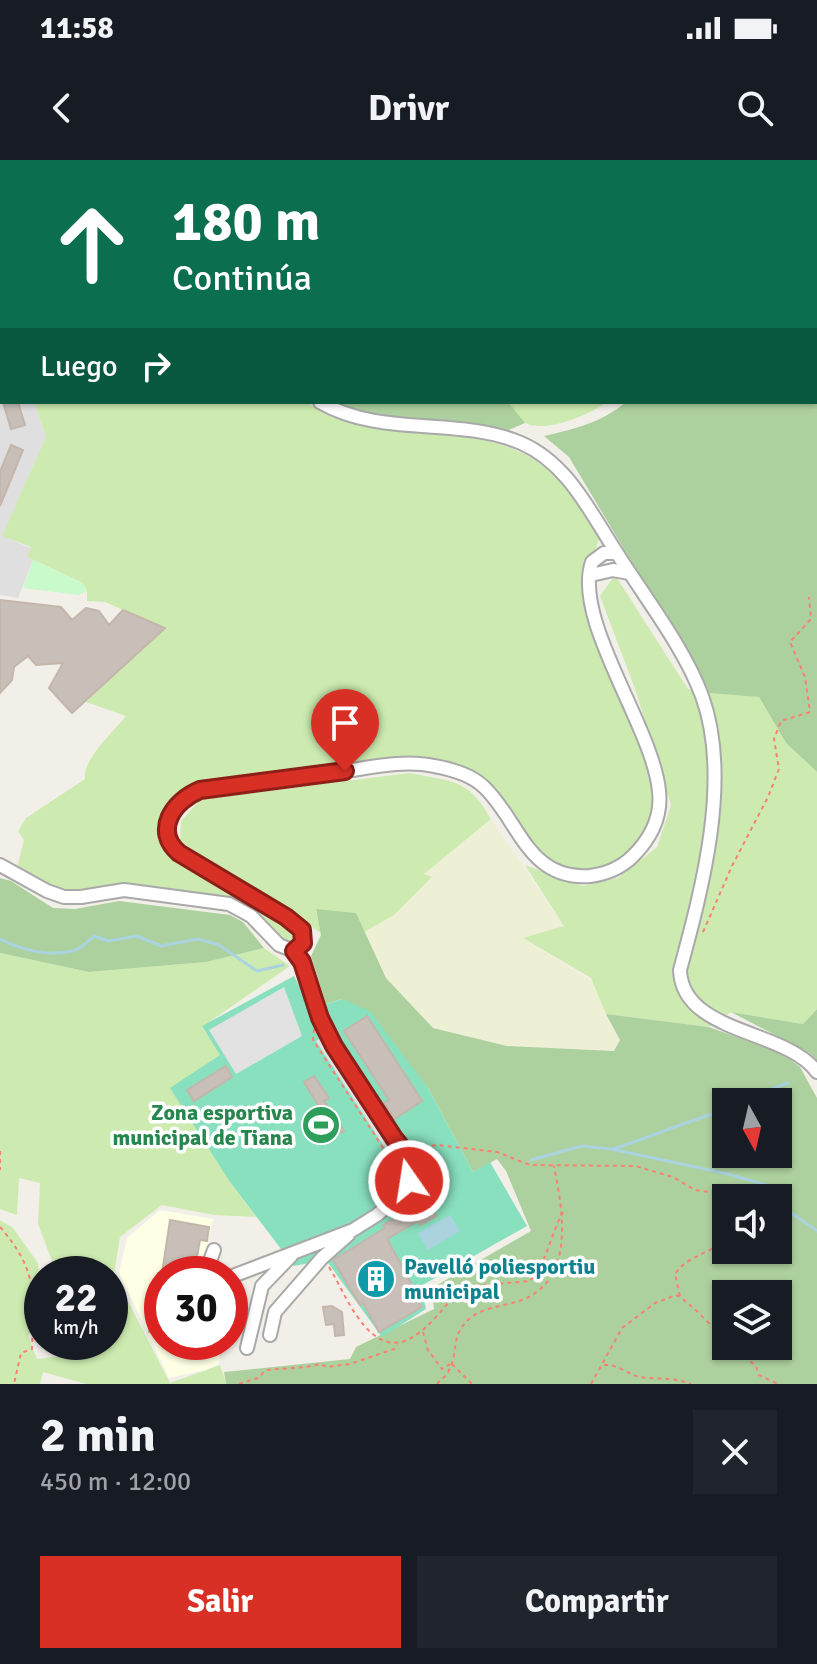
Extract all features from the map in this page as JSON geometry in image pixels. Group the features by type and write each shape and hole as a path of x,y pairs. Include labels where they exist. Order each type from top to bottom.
{"street":[{"path":"324,404 348,415 378,422 493,434 521,443 553,462 568,478 662,622 694,679 707,712 713,751 710,842 680,970 680,981 687,998 697,1008 802,1058 817,1072"},
{"path":"598,557 602,530"},
{"path":"294,951 301,946 304,938 298,926 173,848 165,832 167,823 183,799 211,787 418,763 460,773 483,785 529,850 558,871 583,876 610,871 628,862 648,840 659,809 656,771 594,616 589,589 592,562 611,552 616,553"},
{"path":"591,575 616,553"},
{"path":"591,575 613,570 629,573"},
{"path":"0,865 64,897 124,890 229,904 251,916 279,945 294,951 302,962 320,1018 334,1046 403,1150 415,1164 428,1165 433,1172 433,1178 424,1187 405,1184"},
{"path":"270,1335 275,1312 322,1258 353,1230 377,1215 405,1184 415,1164"},
{"path":"248,1271 353,1230"},
{"path":"212,1256 214,1250"},
{"path":"248,1344 262,1286 296,1250"}],"path":[{"path":"685,950 704,931 732,866 768,797 779,769 774,739 781,721 810,712 805,677 790,642 811,619 809,597"},
{"path":"314,1026 313,1040 405,1184"},
{"path":"403,1150 437,1145 497,1152 530,1165 635,1166 673,1177 695,1190 712,1192"},
{"path":"0,1151 0,1170"},
{"path":"437,1384 452,1363 455,1337 469,1317 524,1300 545,1285 558,1264 563,1212 554,1165"},
{"path":"239,1384 258,1378 266,1370 350,1364 394,1349 422,1331 461,1287 530,1281 543,1266 552,1232 563,1212"},
{"path":"0,1227 15,1244 28,1268 34,1303 32,1349 21,1353 14,1384"},
{"path":"681,1297 675,1274 691,1257 712,1250"},
{"path":"322,1258 365,1328 384,1342 399,1344"},
{"path":"591,1384 622,1328 655,1303 676,1295 681,1297 712,1327"},
{"path":"422,1331 428,1350 442,1369 452,1363"},
{"path":"749,1360 756,1366 759,1375 778,1384"},
{"path":"452,1363 472,1384"},
{"path":"602,1365 611,1364 639,1377 672,1377 691,1384"}],"shaded area":[{"path":"0,404 35,404 46,437 3,536 31,548 28,557 33,560 18,598 0,595"},
{"path":"491,819 564,926 524,939 592,981 620,1041 614,1051 507,1046 433,1028 386,979 364,932 394,915 431,876 423,875"},
{"path":"284,987 302,1036 236,1074 209,1030"},
{"path":"322,1037 403,1160 396,1165 316,1041"},
{"path":"160,1210 213,1219 205,1256 144,1256 144,1326 128,1292 128,1256 123,1256 127,1238"},
{"path":"160,1360 219,1360 219,1364 206,1370 169,1378"}],"green space":[{"path":"35,404 310,404 348,422 486,441 533,459 555,477 576,501 599,538 583,576 582,589 600,651 645,754 652,787 650,818 636,845 621,859 603,867 570,869 554,864 532,843 492,789 456,767 443,765 220,780 197,786 178,797 163,818 160,831 162,845 202,877 293,926 298,933 297,945 285,944 253,914 203,895 62,892 17,868 24,840 18,831 26,818 85,779 85,771 93,755 126,716 86,702 164,628 105,602 87,601 83,583 27,557 31,547 2,536 46,437"},
{"path":"334,404 510,404 525,423 506,431 377,416"},
{"path":"509,404 604,404 554,425 532,425 517,415"},
{"path":"623,404 817,404 817,772 786,743 759,697 710,693 569,457 544,436 577,428"},
{"path":"33,560 83,583 87,591 79,595 23,588"},
{"path":"615,575 688,689 759,697 786,743 817,772 817,1009 803,1024 731,1012 709,1027 606,1014 591,978 523,938 564,926 525,865 583,886 618,878 657,847 671,805 635,689 600,596"},
{"path":"410,773 448,781 467,789 491,819 424,874 432,877 394,915 364,932 355,913 316,910 321,933 180,841 181,821 201,799"},
{"path":"0,878 11,881 53,908 75,909 119,901 230,915 243,922 264,948 206,962 89,972 0,953"},
{"path":"316,909 356,913 386,978 433,1028 507,1046 614,1051 620,1040 606,1014 709,1027 783,1054 800,1067 817,1098 817,1384 226,1384 224,1372 350,1359 356,1347 434,1309 432,1288 531,1231 506,1171 497,1159 473,1172 428,1088 342,999 326,1004 311,956 321,935"},
{"path":"264,948 290,966 202,1027 221,1055 230,1182 256,1217 214,1215 162,1205 120,1237 117,1256 50,1256 38,1224 40,1183 19,1178 17,1215 0,1209 0,953 89,972 206,962"},
{"name":"Zona esportiva municipal de Tiana","path":"294,976 311,1009 342,999 370,1011 428,1088 473,1172 490,1162 527,1226 421,1286 426,1309 382,1337 326,1260 294,1266 230,1182 170,1088 220,1055 202,1026"},
{"path":"817,1009 817,1061 811,1054 731,1012 803,1024"},
{"path":"0,1220 13,1228 33,1256 24,1256 24,1360 128,1360 128,1301 144,1332 144,1360 158,1360 170,1383 220,1365 226,1384 86,1384 43,1372 40,1384 0,1384"}],"water":[{"path":"450,1215 460,1231 428,1250 418,1233"}],"building":[{"path":"4,404 19,404 25,425 11,429"},
{"path":"11,445 23,450 0,506 0,472"},
{"path":"0,600 61,607 72,620 86,608 99,611 109,625 123,610 165,628 72,713 49,688 63,663 36,665 28,656 14,667 12,680 0,693"},
{"path":"367,1016 422,1101 394,1119 384,1103 389,1100 344,1031"},
{"path":"226,1066 232,1077 194,1101 187,1090"},
{"path":"314,1076 329,1098 324,1101 344,1131 336,1135 304,1082"},
{"name":"Pavelló poliesportiu municipal","path":"423,1202 426,1207 430,1205 436,1216 420,1225 418,1221 387,1239 422,1307 379,1332 333,1260"},
{"path":"170,1220 209,1227 207,1241 200,1240 197,1256 165,1256"},
{"path":"332,1306 342,1312 344,1335 335,1336 334,1324 326,1325 323,1307"}],"waterway":[{"path":"0,939 45,953 76,950 94,936 108,941 137,936 161,946 198,939 219,945 257,971 283,965"},
{"path":"774,1088 788,1083"},
{"path":"613,1149 712,1114"},
{"path":"531,1160 582,1146 611,1149 724,1173 770,1186 779,1192 790,1212 817,1231"}],"place":[{"name":"Zona esportiva municipal de Tiana","path":"321,1125"},
{"name":"Pavelló poliesportiu municipal","path":"376,1279"}],"route":[{"path":"345,771 200,790 183,799 175,808 165,832 168,841 179,853 286,917 302,930 303,943 294,951 302,962 320,1018 334,1046 394,1138 415,1164 408,1173 409,1181"}]}
